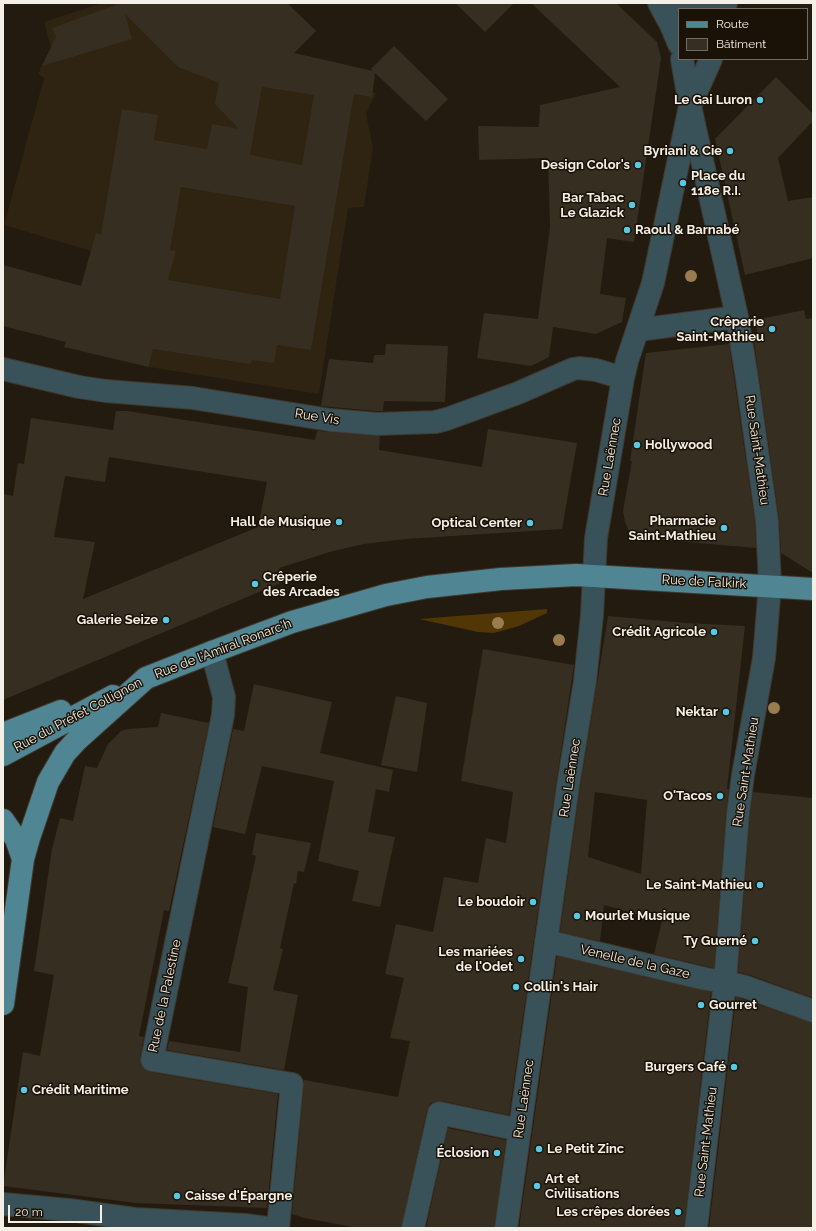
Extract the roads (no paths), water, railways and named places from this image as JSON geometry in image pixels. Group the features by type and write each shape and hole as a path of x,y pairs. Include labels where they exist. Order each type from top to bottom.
{"main road":[{"name":"Rue de Falkirk","path":"594,575 770,585 813,589"},
{"name":"Rue de l'Amiral Ronarc'h","path":"3,1004 23,859 48,782 59,762 77,740 146,678 292,622 386,595 427,587 501,579 594,575"},
{"name":"Rue du Préfet Collignon","path":"3,734 146,678"},
{"name":"Rue du Préfet Collignon","path":"3,755 146,678"},
{"path":"3,820 16,840 23,859"}],"street":[{"path":"660,3 678,42"},
{"path":"683,3 701,6 726,3"},
{"path":"682,60 690,106 737,317 638,330 653,283 690,106 711,60"},
{"name":"Rue Saint-Mathieu","path":"696,1228 725,982 738,814 743,776 764,658 770,585 767,521 737,317"},
{"name":"Rue Laënnec","path":"506,1228 546,941 585,681 590,640 596,538 623,378 631,346 638,330"},
{"name":"Rue Vis","path":"3,369 74,386 106,391 193,398 336,420 377,424 435,422 447,419 518,393 578,368 590,369 623,378"},
{"name":"Rue de la Palestine","path":"212,652 224,696 223,714 152,1060 292,1084 278,1228"},
{"name":"Venelle de la Gaze","path":"546,941 706,979 725,982 813,1011"},
{"path":"413,1228 439,1113 520,1130"},
{"path":"3,1204 68,1219 134,1219 245,1225 267,1228"}],"place":[{"name":"Le Gai Luron","path":"760,100"},
{"name":"Byriani & Cie","path":"730,151"},
{"name":"Design Color's","path":"638,165"},
{"name":"Place du 118e R.I.","path":"683,183"},
{"name":"Bar Tabac Le Glazick","path":"632,205"},
{"name":"Raoul & Barnabé","path":"627,230"},
{"name":"Crêperie Saint-Mathieu","path":"772,329"},
{"name":"Hollywood","path":"637,445"},
{"name":"Hall de Musique","path":"339,522"},
{"name":"Optical Center","path":"530,523"},
{"name":"Pharmacie Saint-Mathieu","path":"724,528"},
{"name":"Crêperie des Arcades","path":"255,584"},
{"name":"Galerie Seize","path":"166,620"},
{"name":"Crédit Agricole","path":"714,632"},
{"name":"Nektar","path":"726,712"},
{"name":"O'Tacos","path":"720,796"},
{"name":"Le Saint-Mathieu","path":"760,885"},
{"name":"Le boudoir","path":"533,902"},
{"name":"Mourlet Musique","path":"577,916"},
{"name":"Ty Guerné","path":"755,941"},
{"name":"Les mariées de l'Odet","path":"521,959"},
{"name":"Collin's Hair","path":"516,987"},
{"name":"Gourret","path":"701,1005"},
{"name":"Burgers Café","path":"734,1067"},
{"name":"Crédit Maritime","path":"24,1090"},
{"name":"Le Petit Zinc","path":"539,1149"},
{"name":"Éclosion","path":"497,1153"},
{"name":"Art et Civilisations","path":"537,1186"},
{"name":"Caisse d'Épargne","path":"177,1196"},
{"name":"Les crêpes dorées","path":"678,1212"}]}
